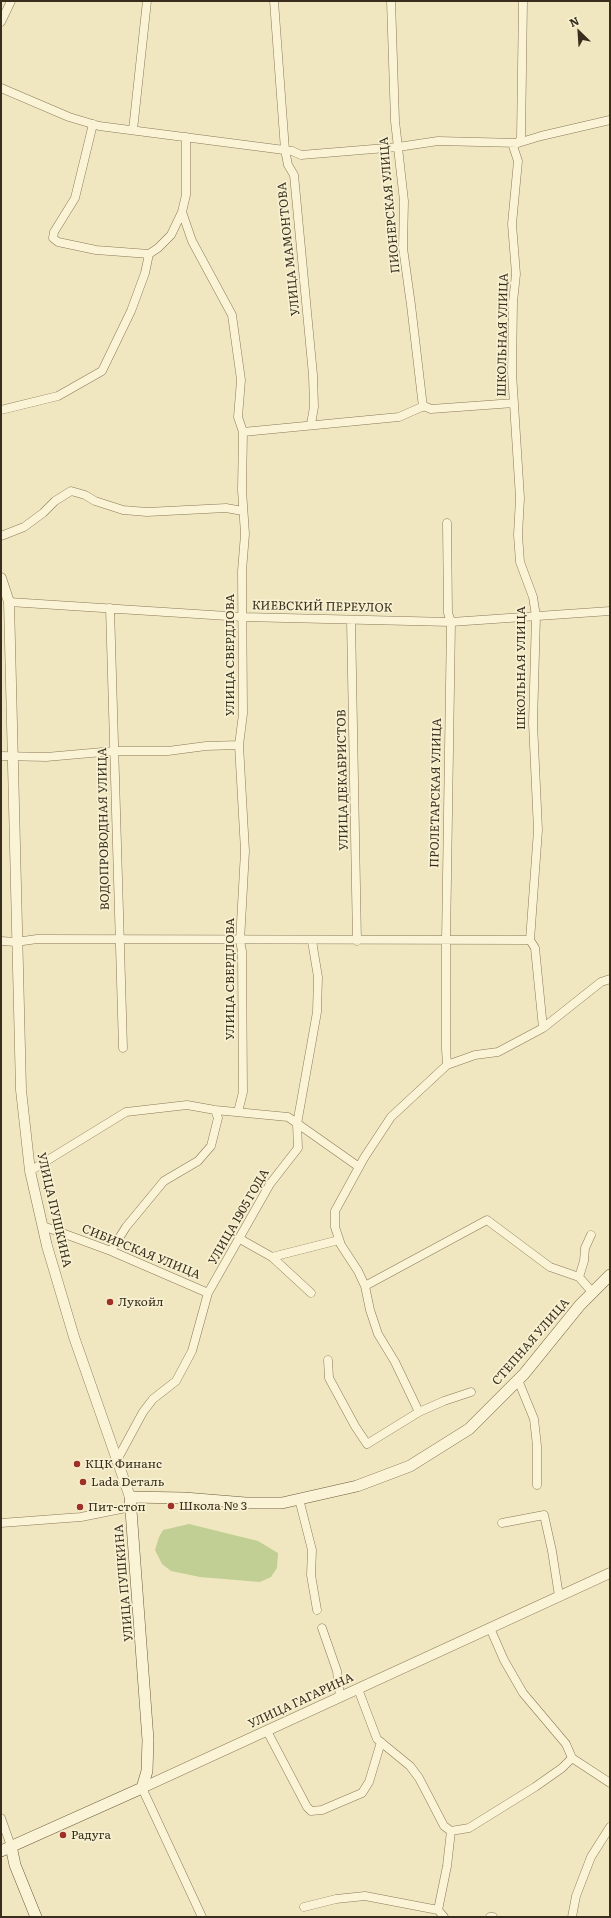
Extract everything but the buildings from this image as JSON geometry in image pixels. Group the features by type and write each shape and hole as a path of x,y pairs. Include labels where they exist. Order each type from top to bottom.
{"main road":[{"name":"СТЕПНАЯ УЛИЦА","path":"131,1502 184,1498 246,1503 282,1503 357,1486 410,1466 469,1429 518,1380 580,1305 610,1275"},
{"name":"УЛИЦА ПУШКИНА","path":"131,1502 148,1740 147,1771 142,1788"},
{"name":"УЛИЦА ГАГАРИНА","path":"6,1848 142,1788"},
{"path":"6,1848 15,1865 36,1917"}],"street":[{"path":"1,22 11,1"},
{"path":"133,130 147,1"},
{"name":"УЛИЦА МАМОНТОВА","path":"274,1 285,150 288,165 294,175 313,376 314,408 311,424"},
{"name":"ПИОНЕРСКАЯ УЛИЦА","path":"391,1 395,121 398,146 397,153 404,201 403,248 412,305 423,407"},
{"name":"ШКОЛЬНАЯ УЛИЦА","path":"523,1 522,138 515,143 518,161 512,224 516,274 513,302 512,373 520,498 518,535 520,562 533,597 536,616 533,723 538,830 530,940 535,948 543,1028"},
{"path":"1,88 69,117 93,124 292,151 301,155 438,141 515,143 610,120"},
{"path":"93,124 75,198 54,232 53,238 58,242 96,250 149,254 158,248 171,235 182,212 186,195 186,137"},
{"name":"УЛИЦА СВЕРДЛОВА","path":"182,212 192,241 232,315 236,334 235,348 239,360 241,380 238,417 243,432 242,490 245,534 242,571 243,714 239,746 245,851 240,941 242,951 243,1092 238,1112"},
{"path":"1,410 58,396 102,371 131,311 145,273 149,254"},
{"path":"243,432 259,432 311,424 399,417 423,407 431,409 514,403"},
{"path":"1,536 24,527 43,513 55,501 71,491 123,510 147,512 226,508 243,511"},
{"name":"ПРОЛЕТАРСКАЯ УЛИЦА","path":"447,523 448,613 451,622 446,941 446,1049 448,1065"},
{"name":"УЛИЦА ПУШКИНА","path":"1,578 10,602 16,942 21,1090 30,1172 43,1226 74,1337 131,1502"},
{"name":"КИЕВСКИЙ ПЕРЕУЛОК","path":"10,602 243,617 451,622 610,612"},
{"name":"ВОДОПРОВОДНАЯ УЛИЦА","path":"110,608 122,1048"},
{"name":"УЛИЦА ДЕКАБРИСТОВ","path":"351,620 357,941"},
{"path":"1,756 46,757 114,751 168,751 206,746 239,746"},
{"path":"1,941 16,942 38,939 118,941 530,940"},
{"name":"УЛИЦА 1905 ГОДА","path":"117,1460 143,1412 153,1399 176,1381 192,1351 208,1293 270,1184 298,1148 298,1124 317,1012 318,977 312,941"},
{"path":"419,1412 395,1362 378,1334 370,1310 365,1286 358,1271 340,1243 334,1227 335,1211 359,1167 391,1117 448,1065 475,1056 498,1052 543,1028 602,982 610,979"},
{"path":"30,1172 126,1112 187,1105 215,1110 288,1117 359,1167"},
{"path":"111,1251 126,1227 164,1181 198,1161 212,1146 218,1118 215,1110"},
{"path":"365,1286 487,1220 550,1267 579,1277 592,1293"},
{"name":"СИБИРСКАЯ УЛИЦА","path":"43,1226 111,1251 208,1293"},
{"path":"579,1277 584,1261 585,1248 591,1235"},
{"path":"240,1239 272,1257 311,1293"},
{"path":"272,1257 340,1243"},
{"path":"328,1360 329,1378 355,1426 367,1444 419,1412 444,1401 471,1392"},
{"path":"518,1380 534,1419 537,1446 537,1485"},
{"path":"300,1499 312,1550 311,1575 317,1610"},
{"path":"1,1524 65,1519 131,1502"},
{"path":"502,1522 544,1516 552,1551 559,1596"},
{"name":"УЛИЦА ГАГАРИНА","path":"142,1788 610,1572"},
{"path":"322,1628 337,1671 340,1697"},
{"path":"490,1628 504,1660 523,1693 566,1744 572,1758 610,1783"},
{"path":"358,1689 377,1739 410,1766 419,1778 444,1826 451,1831 469,1828 535,1787 562,1768 572,1758"},
{"path":"267,1731 307,1807 311,1811 322,1810 362,1793 369,1782 381,1742"},
{"path":"142,1788 202,1917"},
{"path":"1,1818 6,1848"},
{"path":"572,1917 576,1896 592,1857 610,1827"},
{"path":"438,1910 447,1866 451,1831"},
{"path":"304,1907 336,1899 365,1896 438,1910 444,1917"}],"green space":[{"path":"189,1524 258,1541 278,1553 277,1568 271,1577 260,1582 200,1577 171,1571 162,1564 155,1550 159,1537 163,1530"}],"place":[{"name":"Лукойл","path":"110,1302"},
{"name":"КЦК Финанс","path":"77,1464"},
{"name":"Lada Dеталь","path":"83,1482"},
{"name":"Школа № 3","path":"171,1506"},
{"name":"Пит-стоп","path":"80,1507"},
{"name":"Радуга","path":"63,1835"}]}
